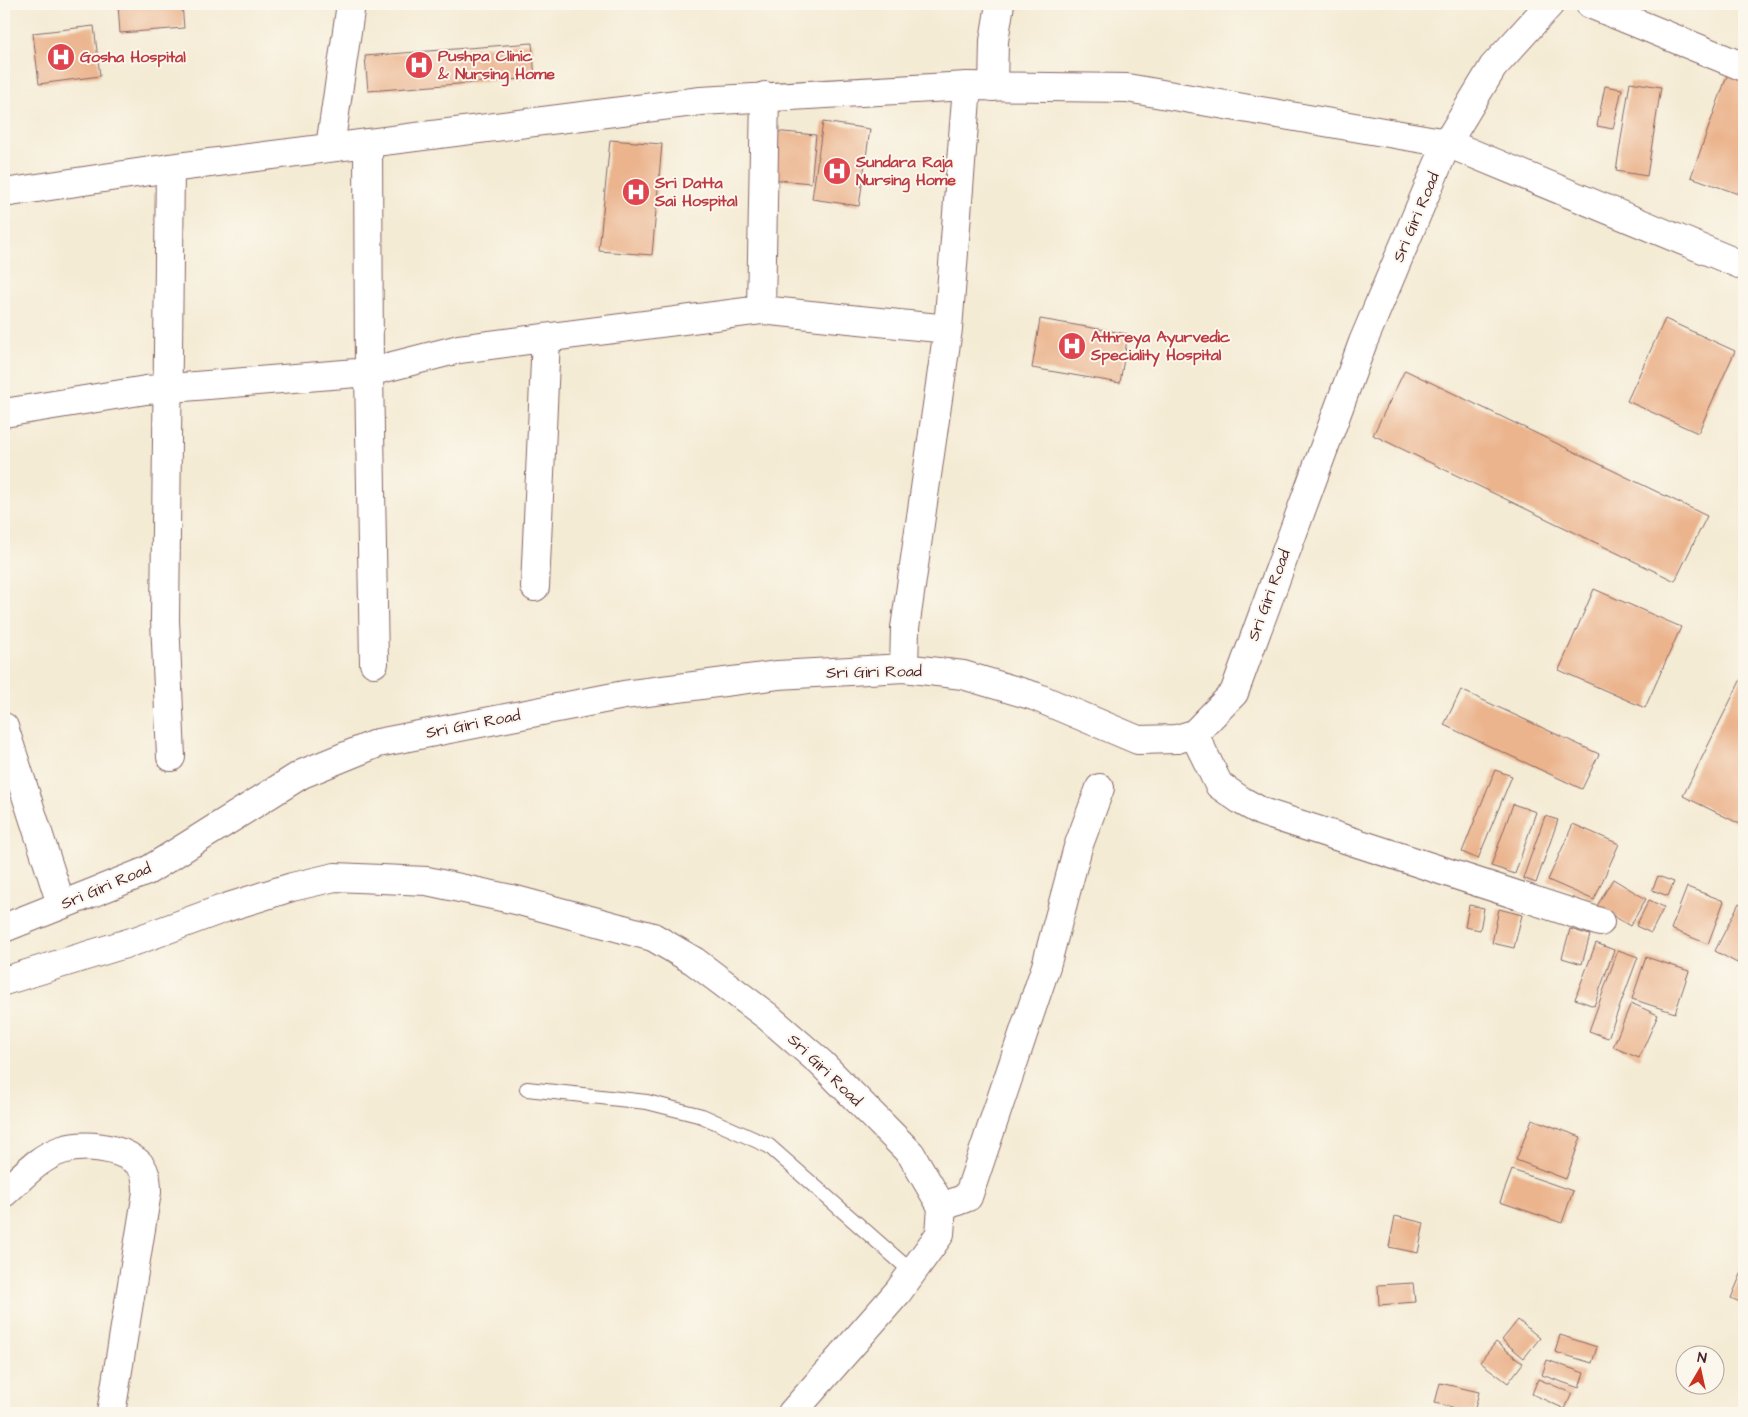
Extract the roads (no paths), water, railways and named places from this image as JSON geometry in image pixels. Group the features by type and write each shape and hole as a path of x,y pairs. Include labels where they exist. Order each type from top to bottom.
{"street":[{"path":"330,147 351,4"},
{"path":"904,668 905,628 948,329 980,86 994,41 1000,4"},
{"name":"Sri Giri Road","path":"4,928 147,870 302,774 378,743 624,695 778,675 904,668 963,675 1034,696 1138,740 1177,739 1194,734 1234,693 1364,342 1447,143 1493,67 1550,4"},
{"path":"1590,4 1744,66"},
{"path":"4,193 170,168 701,101 765,96 980,86 1126,88 1447,143 1744,266"},
{"path":"761,310 765,96"},
{"path":"368,142 368,372 374,663"},
{"path":"170,168 165,620 171,758"},
{"path":"4,413 168,389 368,372 459,349 761,310 948,329"},
{"path":"535,587 546,338"},
{"path":"4,727 61,904"},
{"path":"1194,734 1219,785 1262,812 1600,922"},
{"path":"792,1413 912,1272 940,1234 942,1207 968,1197 1046,966 1078,848 1100,788"},
{"name":"Sri Giri Road","path":"4,981 138,940 225,908 292,887 335,877 378,877 427,881 524,902 653,937 694,961 767,1016 822,1063 911,1154 942,1207"},
{"path":"4,1193 44,1159 62,1150 82,1147 112,1150 137,1161 146,1175 147,1192 111,1413"}],"lane":[{"path":"526,1089 647,1102 702,1116 769,1146 912,1272"}],"place":[{"name":"Gosha Hospital","path":"61,57"},
{"name":"Pushpa Clinic & Nursing Home","path":"419,65"},
{"name":"Sundara Raja Nursing Home","path":"837,171"},
{"name":"Sri Datta Sai Hospital","path":"636,192"},
{"name":"Athreya Ayurvedic Speciality Hospital","path":"1072,346"}]}
